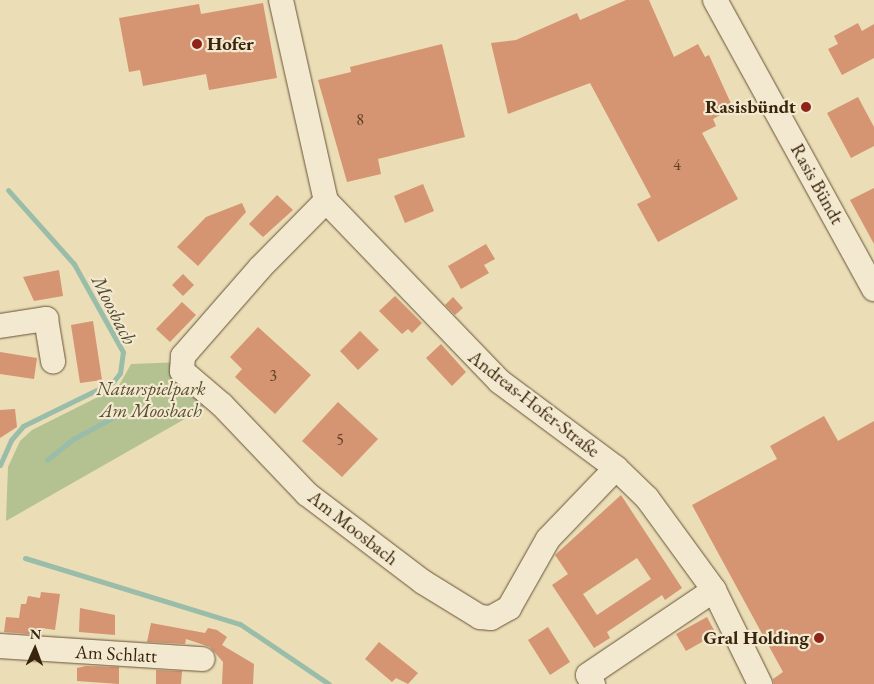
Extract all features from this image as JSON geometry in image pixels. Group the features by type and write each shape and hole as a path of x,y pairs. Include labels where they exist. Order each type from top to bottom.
{"street":[{"path":"281,0 326,202"},
{"name":"Rasis Bündt","path":"715,0 874,289"},
{"name":"Am Moosbach","path":"326,202 260,268 183,356 182,370 222,405 307,494 423,582 480,617 501,615 509,608 548,539 616,468"},
{"name":"Andreas-Hofer-Straße","path":"326,202 499,380 616,468 647,498 714,590 760,684"},
{"path":"0,326 46,319 53,361"},
{"path":"593,684 588,675 714,590"},
{"name":"Am Schlatt","path":"0,646 203,659"}],"green space":[{"name":"Naturspielpark Am Moosbach","path":"183,362 204,408 6,521 8,467 20,441 32,430 118,387 131,364"}],"building":[{"path":"626,0 649,0 674,57 698,44 705,57 709,55 733,108 713,119 716,126 702,133 738,199 658,242 637,204 651,197 590,83 508,114 491,43 516,40 577,13 580,20"},
{"name":"Hofer","path":"263,3 277,78 209,90 206,74 143,86 140,70 129,72 119,18 199,4 201,14"},
{"path":"858,23 862,31 874,24 874,58 842,75 828,49 838,44 834,36"},
{"path":"442,44 465,137 378,159 381,174 347,182 318,80 351,72 350,67"},
{"path":"858,97 874,127 874,146 851,158 827,113"},
{"path":"423,184 434,211 405,223 394,196"},
{"path":"874,188 874,244 850,200"},
{"path":"277,195 293,210 263,237 249,224"},
{"path":"242,203 246,212 198,266 177,247 206,217"},
{"path":"486,244 495,259 484,265 489,273 461,289 448,266"},
{"path":"59,270 63,296 34,301 23,277"},
{"path":"183,274 194,285 183,296 172,285"},
{"path":"395,296 422,323 412,333 408,329 402,334 379,311"},
{"path":"453,297 463,308 455,315 445,305"},
{"path":"182,302 196,315 170,342 156,329"},
{"path":"93,321 102,380 80,383 71,325"},
{"path":"258,327 311,375 275,414 235,377 242,369 230,357"},
{"path":"360,331 379,350 358,370 340,351"},
{"path":"441,344 466,372 452,386 426,358"},
{"path":"0,352 37,358 34,379 0,374"},
{"path":"338,402 378,439 342,477 302,441"},
{"path":"15,409 17,427 0,438 0,410"},
{"path":"824,416 838,441 874,421 874,684 774,684 773,679 783,672 692,505 777,459 770,446"},
{"path":"621,495 682,588 665,600 662,595 607,632 610,638 594,648 552,585 568,574 555,555","holes":["637,558 651,579 597,615 583,594"]},
{"path":"41,592 60,594 55,630 42,628 41,635 4,632 6,617 19,618 21,604 26,604 28,596 40,598"},
{"path":"80,608 115,615 115,635 79,632"},
{"path":"707,617 716,634 686,651 676,634"},
{"path":"151,623 205,633 208,628 217,630 227,637 222,645 254,664 253,684 222,684 223,662 210,647 186,639 185,644 147,642"},
{"path":"548,627 570,662 550,675 528,640"},
{"path":"379,642 418,673 408,684 396,678 392,682 365,659"},
{"path":"86,666 119,667 119,684 77,681 77,668"},
{"path":"156,670 182,671 181,684 156,684"}],"waterway":[{"name":"Moosbach","path":"0,465 11,440 23,426 113,382 120,373 123,352 74,264 8,190"},
{"path":"47,460 73,439 125,411"},
{"name":"Moosbach","path":"25,558 240,624 329,684"}],"place":[{"name":"Hofer","path":"197,44"},
{"name":"Rasisbündt","path":"806,107"},
{"name":"Gral Holding","path":"819,638"}]}
